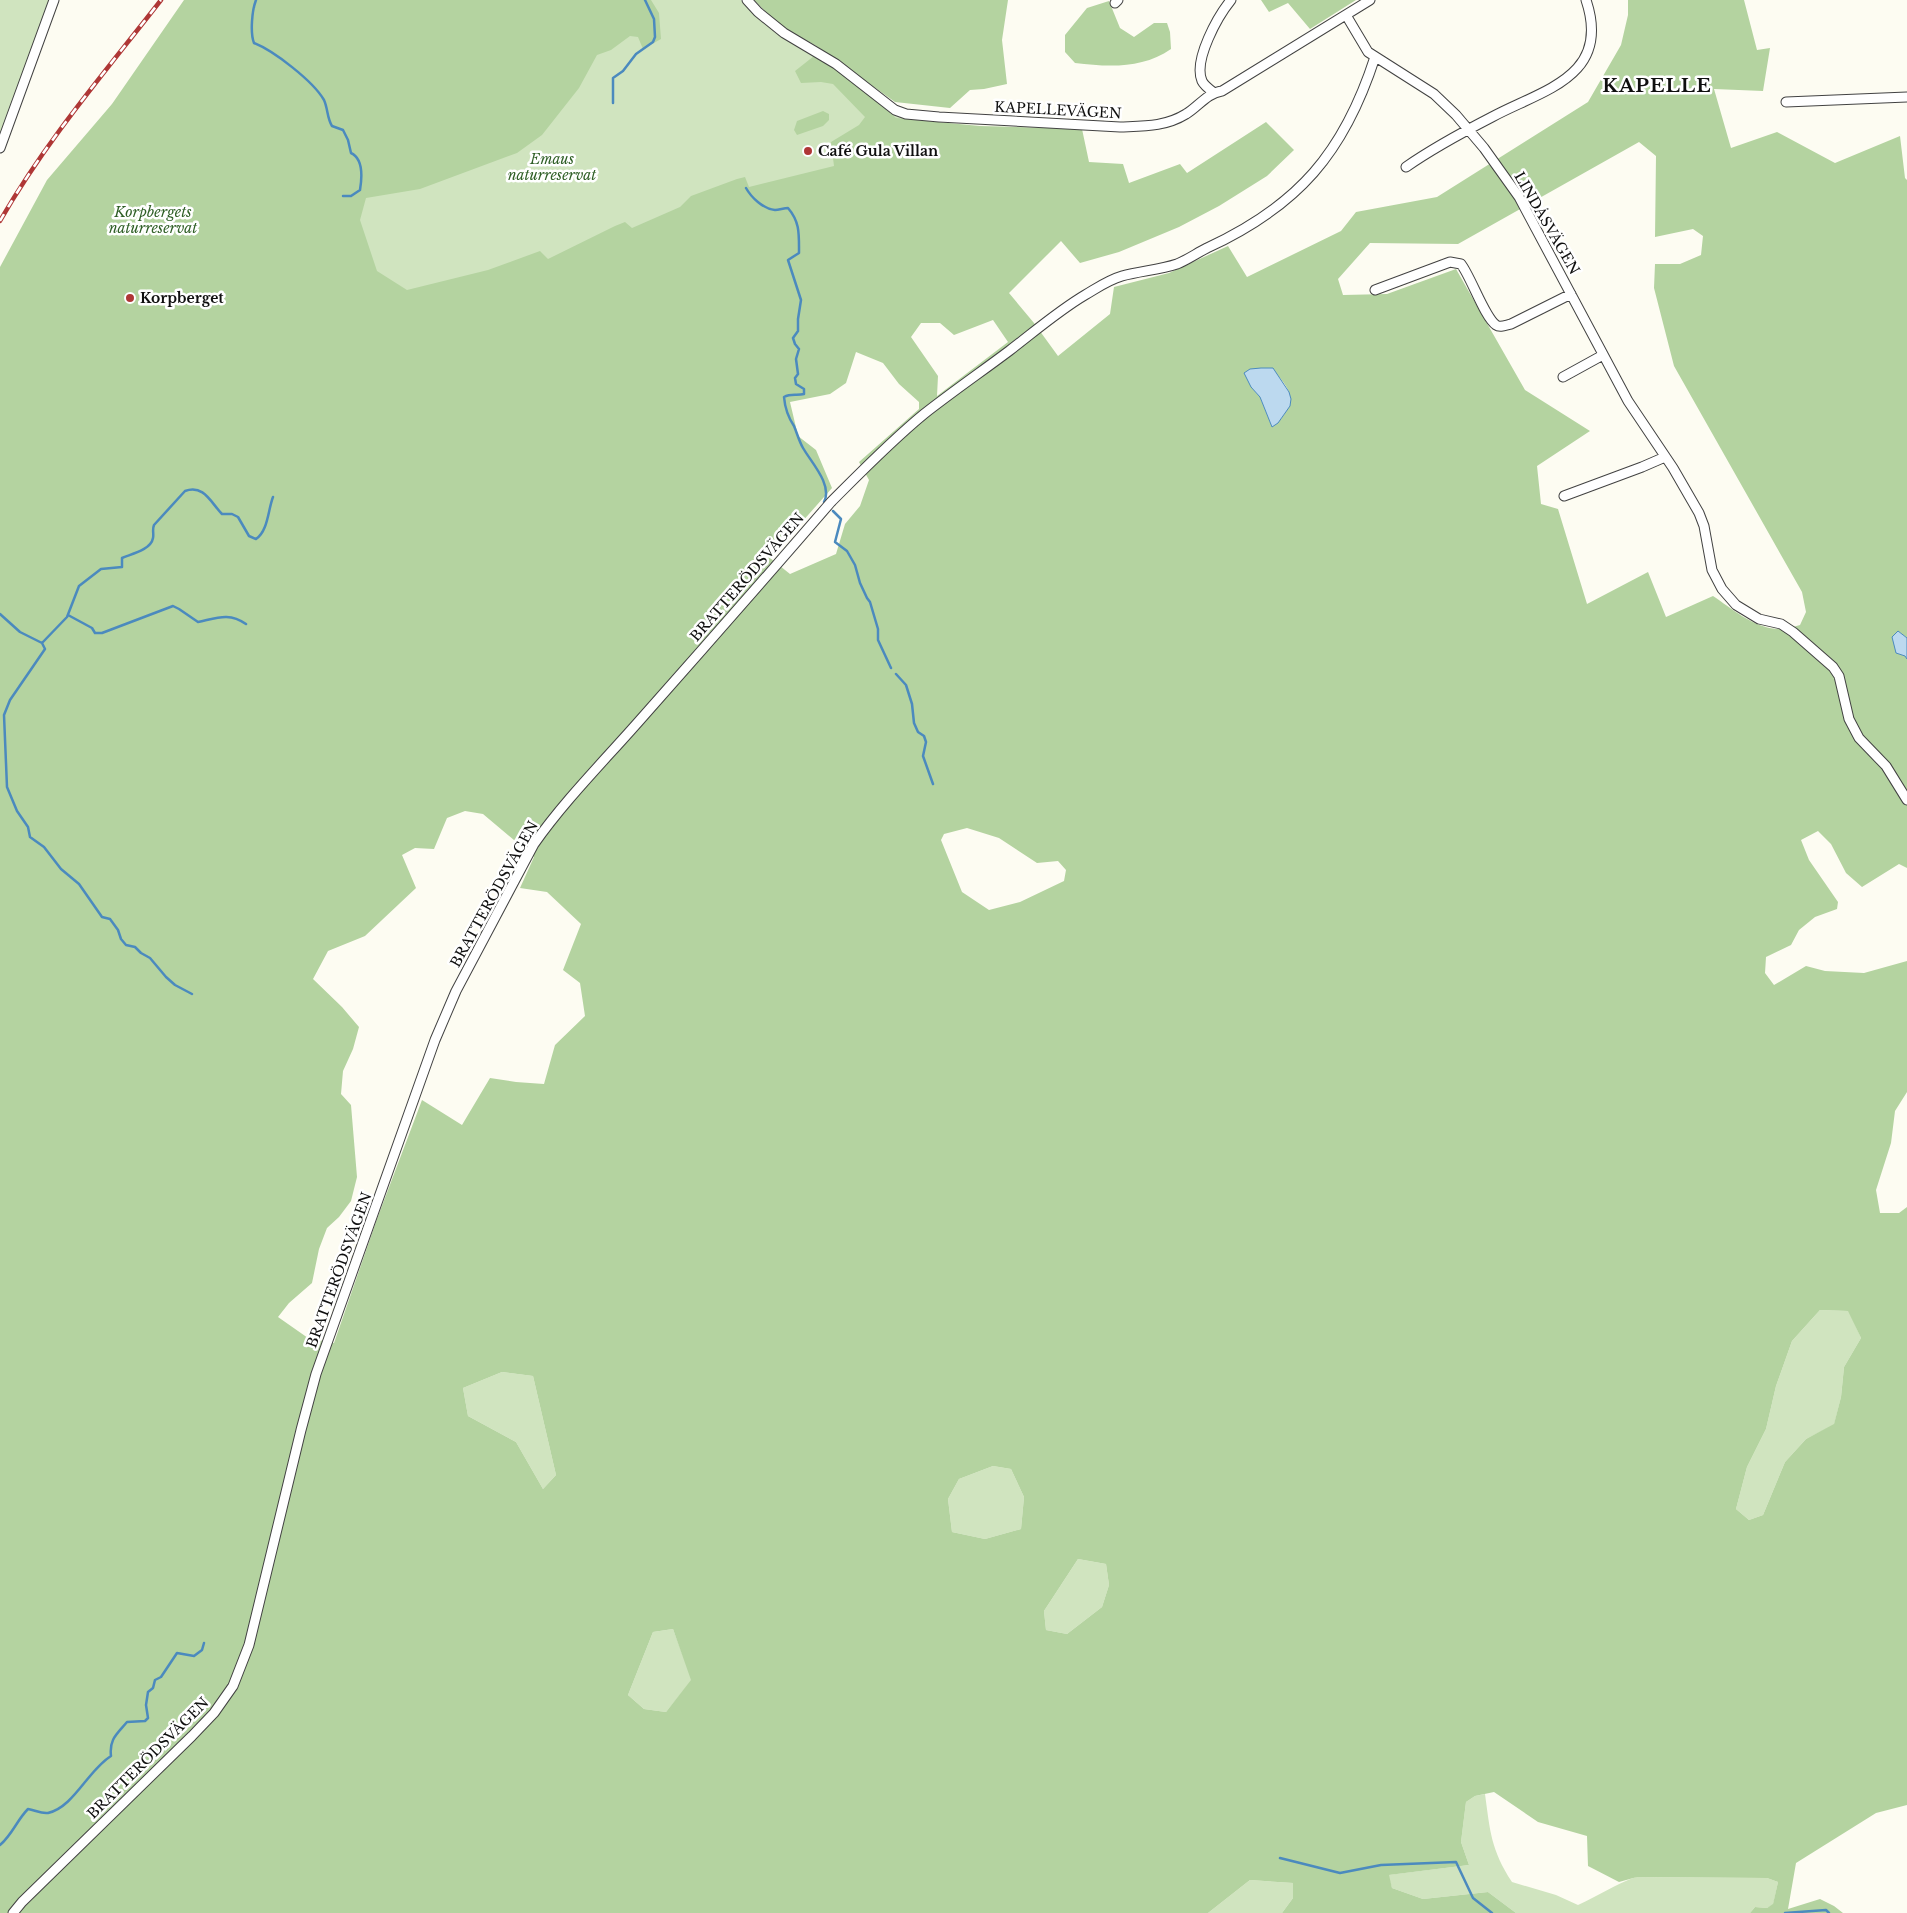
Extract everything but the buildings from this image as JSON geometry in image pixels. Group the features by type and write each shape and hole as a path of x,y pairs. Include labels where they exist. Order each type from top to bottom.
{"street":[{"path":"0,148 54,0"},
{"name":"KAPELLEVÄGEN","path":"747,0 758,12 784,33 836,64 895,110 906,114 1120,127 1168,123 1185,115 1213,92 1222,91 1370,0"},
{"path":"1213,92 1202,82 1200,71 1205,48 1221,13 1230,0"},
{"path":"1406,167 1420,157 1493,116 1563,82 1578,67 1588,49 1590,14 1586,0"},
{"name":"LINDÅSVÄGEN","path":"1346,15 1368,52 1434,94 1484,148 1519,197 1628,401 1665,456 1699,513 1704,526 1712,570 1722,589 1736,605 1744,610 1759,619 1781,624 1793,632 1832,667 1839,676 1849,719 1859,738 1886,766 1907,800"},
{"name":"BRATTERÖDSVÄGEN","path":"13,1913 43,1880 192,1736 214,1713 233,1686 249,1645 316,1374 435,1040 456,991 534,844 558,811 616,748 831,502 870,463 923,415 1082,296 1106,282 1121,277 1178,264 1240,233 1303,186 1327,158 1350,118 1368,79 1375,57"},
{"path":"1786,102 1907,97"},
{"path":"1375,290 1450,262 1460,264 1488,314 1495,324 1500,326 1511,324 1571,294"},
{"path":"1563,377 1603,355"},
{"path":"1564,496 1642,467 1665,456"}],"green space":[{"path":"0,0 50,0 0,138"},
{"name":"Korpbergets naturreservat","path":"184,0 651,0 659,13 661,39 643,49 638,37 630,36 611,50 597,55 579,88 542,135 517,153 420,189 366,198 360,220 377,271 407,290 488,270 540,251 548,259 615,226 625,222 632,228 680,207 691,196 737,179 745,177 749,187 834,166 831,142 859,125 865,117 833,84 821,82 801,83 795,71 814,56 839,69 896,118 980,126 1082,129 1089,162 1123,164 1129,183 1180,164 1187,173 1266,122 1294,150 1267,176 1219,206 1179,227 1119,252 1080,263 1061,241 1009,293 1058,356 1110,314 1114,287 1169,273 1228,246 1247,277 1341,231 1356,212 1437,197 1588,102 1621,45 1628,15 1628,0 1744,0 1757,50 1770,48 1763,91 1714,89 1731,148 1777,132 1835,163 1900,136 1905,178 1907,180 1907,638 1898,631 1907,659 1907,868 1899,864 1862,887 1846,873 1831,844 1818,831 1801,840 1809,860 1838,902 1837,909 1815,917 1799,930 1791,945 1766,957 1765,973 1774,985 1806,966 1825,971 1864,973 1907,961 1907,1092 1895,1111 1891,1143 1876,1190 1880,1213 1899,1213 1907,1207 1907,1805 1876,1813 1796,1863 1788,1909 1820,1899 1843,1913 1750,1913 1755,1907 1767,1908 1773,1904 1778,1882 1767,1878 1637,1877 1619,1882 1588,1866 1587,1836 1538,1822 1494,1792 1475,1796 1466,1802 1461,1842 1469,1865 1389,1875 1392,1888 1423,1899 1488,1892 1516,1913 1282,1913 1293,1898 1293,1883 1250,1880 1208,1913 0,1913 0,267 47,180 112,104","holes":["1639,142 1656,156 1655,237 1693,229 1703,236 1701,255 1680,264 1655,264 1654,288 1674,366 1802,592 1806,612 1800,625 1789,628 1768,628 1743,617 1713,596 1666,617 1648,572 1587,604 1558,509 1541,504 1537,466 1590,431 1525,390 1456,269 1387,294 1343,295 1338,279 1370,243 1458,244","993,320 1008,342 937,396 938,376 911,337 921,323 940,323 954,335","856,352 883,363 899,384 919,402 919,409 859,462 869,480 860,506 845,524 836,554 790,574 770,558 832,488 816,450 798,436 790,402 830,394 846,383","1272,368 1286,387 1290,397 1286,412 1272,427 1260,397 1251,387","465,811 483,814 534,857 520,888 547,892 581,924 563,970 580,983 585,1016 555,1045 544,1084 490,1078 462,1125 422,1100 377,1219 334,1343 308,1338 278,1317 289,1303 312,1283 319,1249 327,1228 339,1217 351,1201 357,1177 351,1105 341,1094 343,1071 353,1049 359,1027 342,1007 313,979 328,951 365,936 416,888 402,855 415,848 434,849 447,818","967,828 999,838 1037,863 1058,861 1066,870 1064,881 1020,902 989,910 962,892 941,840 944,834","1820,1310 1848,1311 1861,1338 1844,1367 1841,1397 1834,1424 1806,1439 1785,1462 1763,1515 1749,1520 1736,1509 1747,1467 1766,1429 1776,1386 1792,1341","502,1372 533,1376 556,1475 543,1489 516,1442 468,1416 463,1388","993,1466 1011,1469 1024,1497 1021,1529 985,1539 952,1532 948,1499 959,1479","1078,1559 1106,1564 1109,1585 1102,1607 1067,1634 1046,1630 1044,1611","673,1629 691,1680 666,1712 644,1709 628,1695 653,1632"]},
{"path":"197,0 741,0 760,19 778,33 839,69 885,105 919,118 933,151 633,315 0,331 101,118"},
{"path":"754,0 1008,0 1002,40 1007,84 970,90 950,108 895,102 815,45 776,22"},
{"path":"1261,0 1356,0 1310,29 1288,3 1269,12"},
{"path":"1109,1 1120,28 1134,37 1154,23 1167,23 1170,32 1171,49 1149,60 1125,65 1075,63 1065,52 1065,35 1087,8"},
{"path":"823,111 829,114 829,120 823,126 797,135 794,130 797,121"},
{"path":"1820,1310 1849,1311 1861,1338 1844,1367 1841,1397 1834,1425 1806,1439 1785,1462 1763,1515 1749,1520 1736,1509 1747,1467 1766,1429 1776,1386 1792,1341"},
{"path":"502,1372 533,1376 556,1475 543,1489 516,1442 468,1416 463,1388"},
{"path":"993,1466 1011,1469 1024,1497 1021,1529 985,1539 952,1532 948,1499 959,1479"},
{"path":"1078,1559 1106,1564 1109,1585 1102,1607 1067,1634 1046,1630 1044,1611"},
{"path":"673,1629 692,1680 666,1712 644,1709 628,1695 653,1632"},
{"path":"1485,1794 1492,1840 1505,1871 1512,1882 1556,1895 1578,1905 1636,1877 1767,1878 1778,1882 1773,1905 1767,1908 1755,1907 1750,1913 1516,1913 1488,1892 1423,1899 1392,1888 1388,1875 1469,1865 1461,1842 1466,1802 1475,1796"},
{"path":"1250,1880 1293,1883 1293,1898 1282,1913 1208,1913"}],"water":[{"path":"1273,368 1289,392 1291,399 1290,406 1278,423 1272,427 1260,397 1251,387 1244,373 1250,369"},
{"path":"1898,631 1907,638 1907,659 1905,656 1896,653 1892,637"}],"waterway":[{"path":"256,0 252,22 254,43 292,67 319,92 324,100 332,126 343,130 351,153 360,164 360,190 351,196 343,196"},
{"path":"613,103 613,78 623,71 636,54 653,42 655,37 654,19 645,0"},
{"path":"746,188 754,199 766,207 775,210 788,208 797,223 799,253 788,260 801,300 798,331 793,338 799,349 796,359 798,374 795,378 796,384 804,389 804,394 784,397 787,413 826,488 824,502"},
{"path":"42,643 67,617 79,586 101,569 122,567 122,558 149,546 153,538 154,525 185,491 197,490 202,492 222,514 232,514 238,517 249,536 256,539 263,531 273,497"},
{"path":"833,511 841,519 835,542 847,551 855,565 860,583 870,602 878,629 878,640 891,668"},
{"path":"68,615 92,628 95,633 102,633 173,606 198,622 228,617 240,620 246,624"},
{"path":"0,614 20,632 42,643 45,649 10,700 4,715 7,787 17,811 28,827 30,837 44,847 61,869 79,884 102,917 110,919 126,945 135,947 150,958 175,985 192,994"},
{"path":"896,674 906,685 912,704 914,723 918,732 924,736 926,742 923,756 933,784"},
{"path":"0,1845 28,1809 48,1813 66,1804 95,1770 111,1756 111,1745 127,1722 145,1721 148,1718 146,1705 148,1692 153,1688 155,1680 161,1677 177,1653 194,1656 202,1650 204,1643"},
{"path":"1280,1858 1340,1873 1381,1865 1456,1862 1473,1898 1492,1913"},
{"path":"1785,1913 1826,1910 1829,1913"}],"railway":[{"path":"0,221 56,135 161,0"}],"place":[{"name":"Café Gula Villan","path":"808,151"},
{"name":"Korpberget","path":"130,298"}],"district":[{"name":"KAPELLE","path":"1657,85"}],"park label":[{"name":"Emaus naturreservat","path":"552,168"}]}
